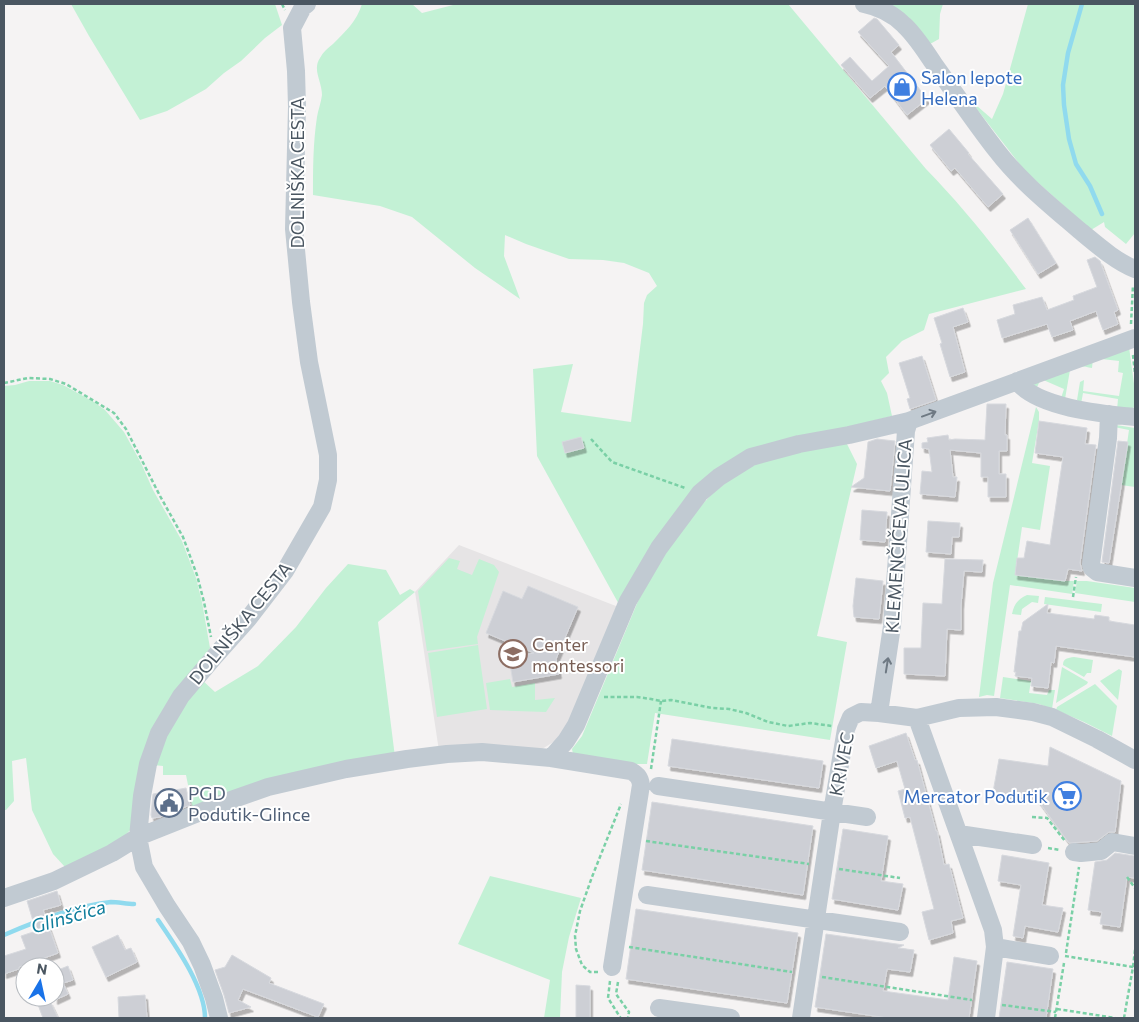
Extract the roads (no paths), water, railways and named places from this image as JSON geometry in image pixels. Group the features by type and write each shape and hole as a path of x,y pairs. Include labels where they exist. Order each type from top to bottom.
{"street":[{"name":"DOLNIŠKA CESTA","path":"219,1018 202,965 191,942 144,867 138,837 142,796 148,764 159,734 181,696 248,619 285,571 322,507 328,480 328,455 309,362 294,229 297,107 292,28 306,4"},
{"path":"864,4 877,7 904,25 920,44 997,152 1040,196 1090,239 1122,263 1134,276"},
{"name":"KLEMENČIČEVA ULICA","path":"879,713 892,626 906,431 909,420 1133,337"},
{"path":"1017,381 1025,390 1049,401 1070,407 1135,417"},
{"path":"1109,414 1108,438 1091,564 1092,568 1097,572 1135,578"},
{"path":"551,758 566,741 576,725 628,601 658,548 700,493 719,477 751,458 799,444 850,435 909,420"},
{"name":"KRIVEC","path":"801,1018 823,866 846,729 851,717 861,712 918,718 959,708 996,707 1032,712 1052,717 1135,760"},
{"path":"918,718 993,930 995,947 987,1010"},
{"path":"4,898 54,881 112,853 138,837 214,806 259,790 309,777 346,768 406,758 456,754 482,752 551,758 631,771 640,779 612,967"},
{"path":"658,786 867,818"},
{"path":"960,834 1033,845"},
{"path":"1078,852 1101,851 1112,842 1135,846"},
{"path":"112,853 144,867"},
{"path":"647,895 900,932"},
{"path":"995,947 1057,956"},
{"path":"659,1008 730,1018"}],"waterway":[{"path":"1082,4 1068,53 1063,85 1064,105 1069,139 1076,164 1090,186 1102,214"},
{"name":"Glinščica","path":"4,935 42,919 84,907 111,902 134,904"},
{"name":"Glinščica","path":"158,920 195,980 204,1006 205,1018"}],"place":[{"name":"Salon lepote Helena","path":"902,87"},
{"name":"Center montessori","path":"513,654"},
{"name":"Mercator Podutik","path":"1067,796"},
{"name":"PGD Podutik-Glince","path":"169,803"}]}
